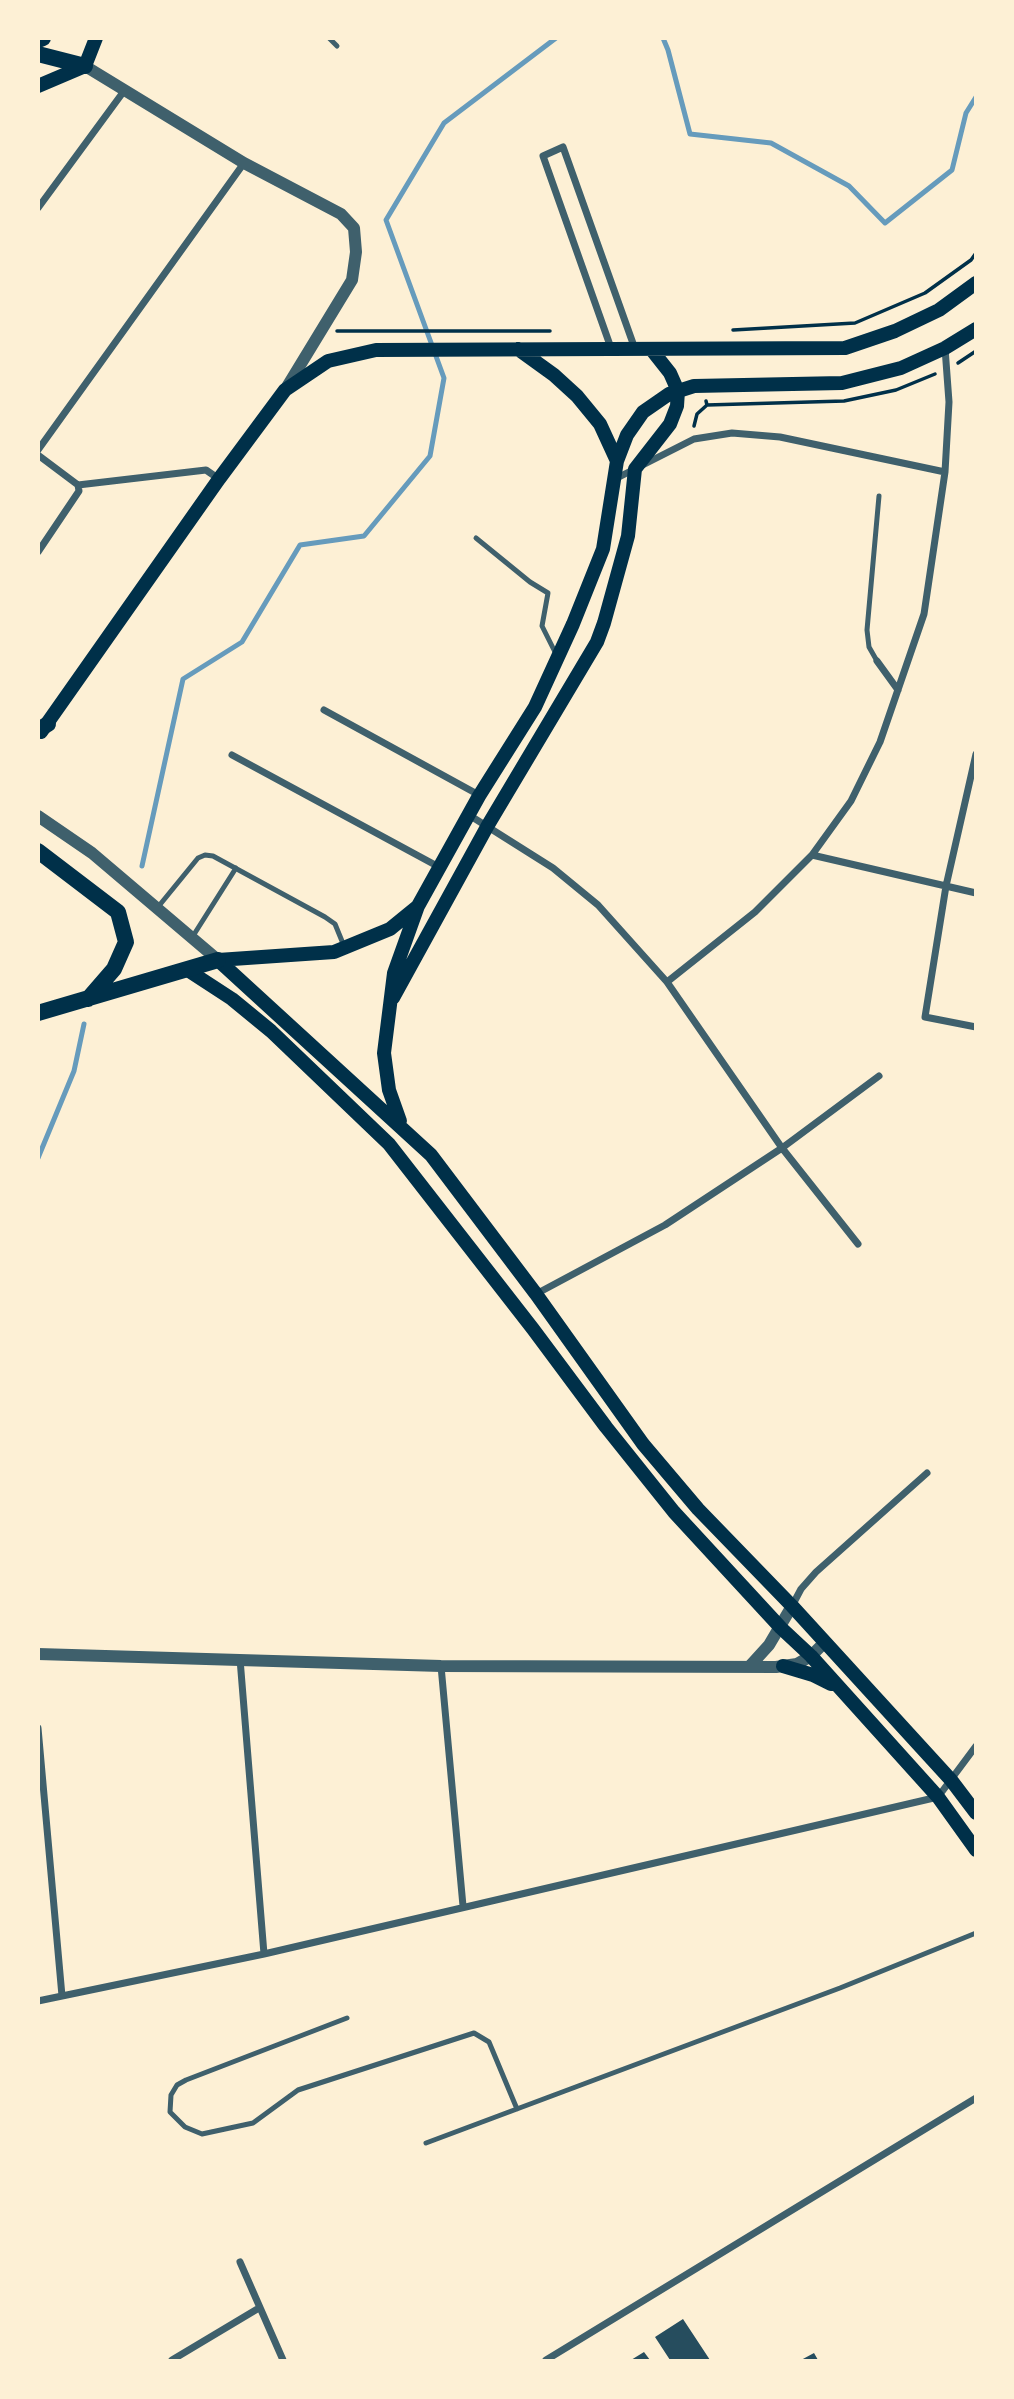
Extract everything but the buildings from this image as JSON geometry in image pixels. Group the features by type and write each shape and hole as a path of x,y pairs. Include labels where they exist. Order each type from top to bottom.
{"main road":[{"path":"38,86 85,66 96,38"},
{"path":"38,54 85,66"},
{"path":"42,730 285,390 328,361 376,350 845,348 895,331 939,310 975,283"},
{"path":"402,1126 388,1090 384,1053 394,973 418,906 479,796 535,707 558,657 603,549 617,461 627,435 643,412 668,394 704,385 842,383 901,368 945,348 975,328"},
{"path":"518,349 554,374 577,396 600,424 617,461"},
{"path":"389,1006 488,825 597,642 628,536 635,468 670,424 677,406 678,391 670,373 651,349"},
{"path":"38,851 118,912 126,942 114,969 88,999"},
{"path":"38,1013 218,960 346,949 390,929 418,906"},
{"path":"218,960 432,1155 643,1444 698,1509 792,1606 951,1780 975,1813"},
{"path":"186,969 232,999 271,1031 389,1144 665,1501 781,1628 811,1656 938,1797 975,1850"},
{"path":"783,1666 813,1675 839,1688"}],"street":[{"path":"85,66 244,163 341,214 354,228 356,252 352,280 285,390"},
{"path":"38,208 124,91"},
{"path":"611,348 544,156 563,147 635,349"},
{"path":"38,450 244,163"},
{"path":"667,982 755,912 812,855 851,801 880,742 924,614 945,472 949,402 945,348"},
{"path":"615,479 694,439 732,433 780,437 945,472"},
{"path":"38,456 78,485 206,470 219,479"},
{"path":"38,552 79,491 78,485"},
{"path":"877,661 898,690"},
{"path":"324,710 479,796"},
{"path":"975,754 946,886 925,1017 975,1027"},
{"path":"232,755 439,868"},
{"path":"469,815 553,868 598,905 667,982 782,1148 858,1244"},
{"path":"38,816 92,853 218,960"},
{"path":"812,855 975,893"},
{"path":"536,1294 665,1225 782,1148 879,1076"},
{"path":"748,1667 781,1628 801,1589 816,1572 927,1474"},
{"path":"38,1654 441,1666 748,1667 797,1664 811,1656 825,1642"},
{"path":"240,1660 264,1954"},
{"path":"441,1666 463,1906"},
{"path":"38,1728 62,1996"},
{"path":"38,2001 264,1954 938,1797 975,1746"},
{"path":"546,2361 975,2098"},
{"path":"240,2262 283,2361"},
{"path":"172,2361 259,2308"}],"lane":[{"path":"329,38 337,46"},
{"path":"877,661 869,647 867,630 878,496"},
{"path":"476,538 530,582 548,593 542,626 558,657"},
{"path":"157,908 198,858 213,856 325,917 335,924 346,949"},
{"path":"192,938 236,868"},
{"path":"426,2143 841,1989 975,1933"},
{"path":"347,2018 186,2080 177,2085 171,2095 170,2112 177,2122 202,2134 253,2123 298,2090 474,2033 489,2042 517,2109"}],"path":[{"path":"727,331 855,323 925,293 971,260 975,253"},
{"path":"375,331 562,331"},
{"path":"967,358 975,351"}],"waterway":[{"path":"142,866 183,679 242,642 300,545 364,536 430,456 444,378 386,220 444,123 556,38"},
{"path":"663,38 690,134 771,143 849,186 885,223 952,170 966,113 976,97"},
{"path":"38,1158 74,1071 84,1024"}]}
